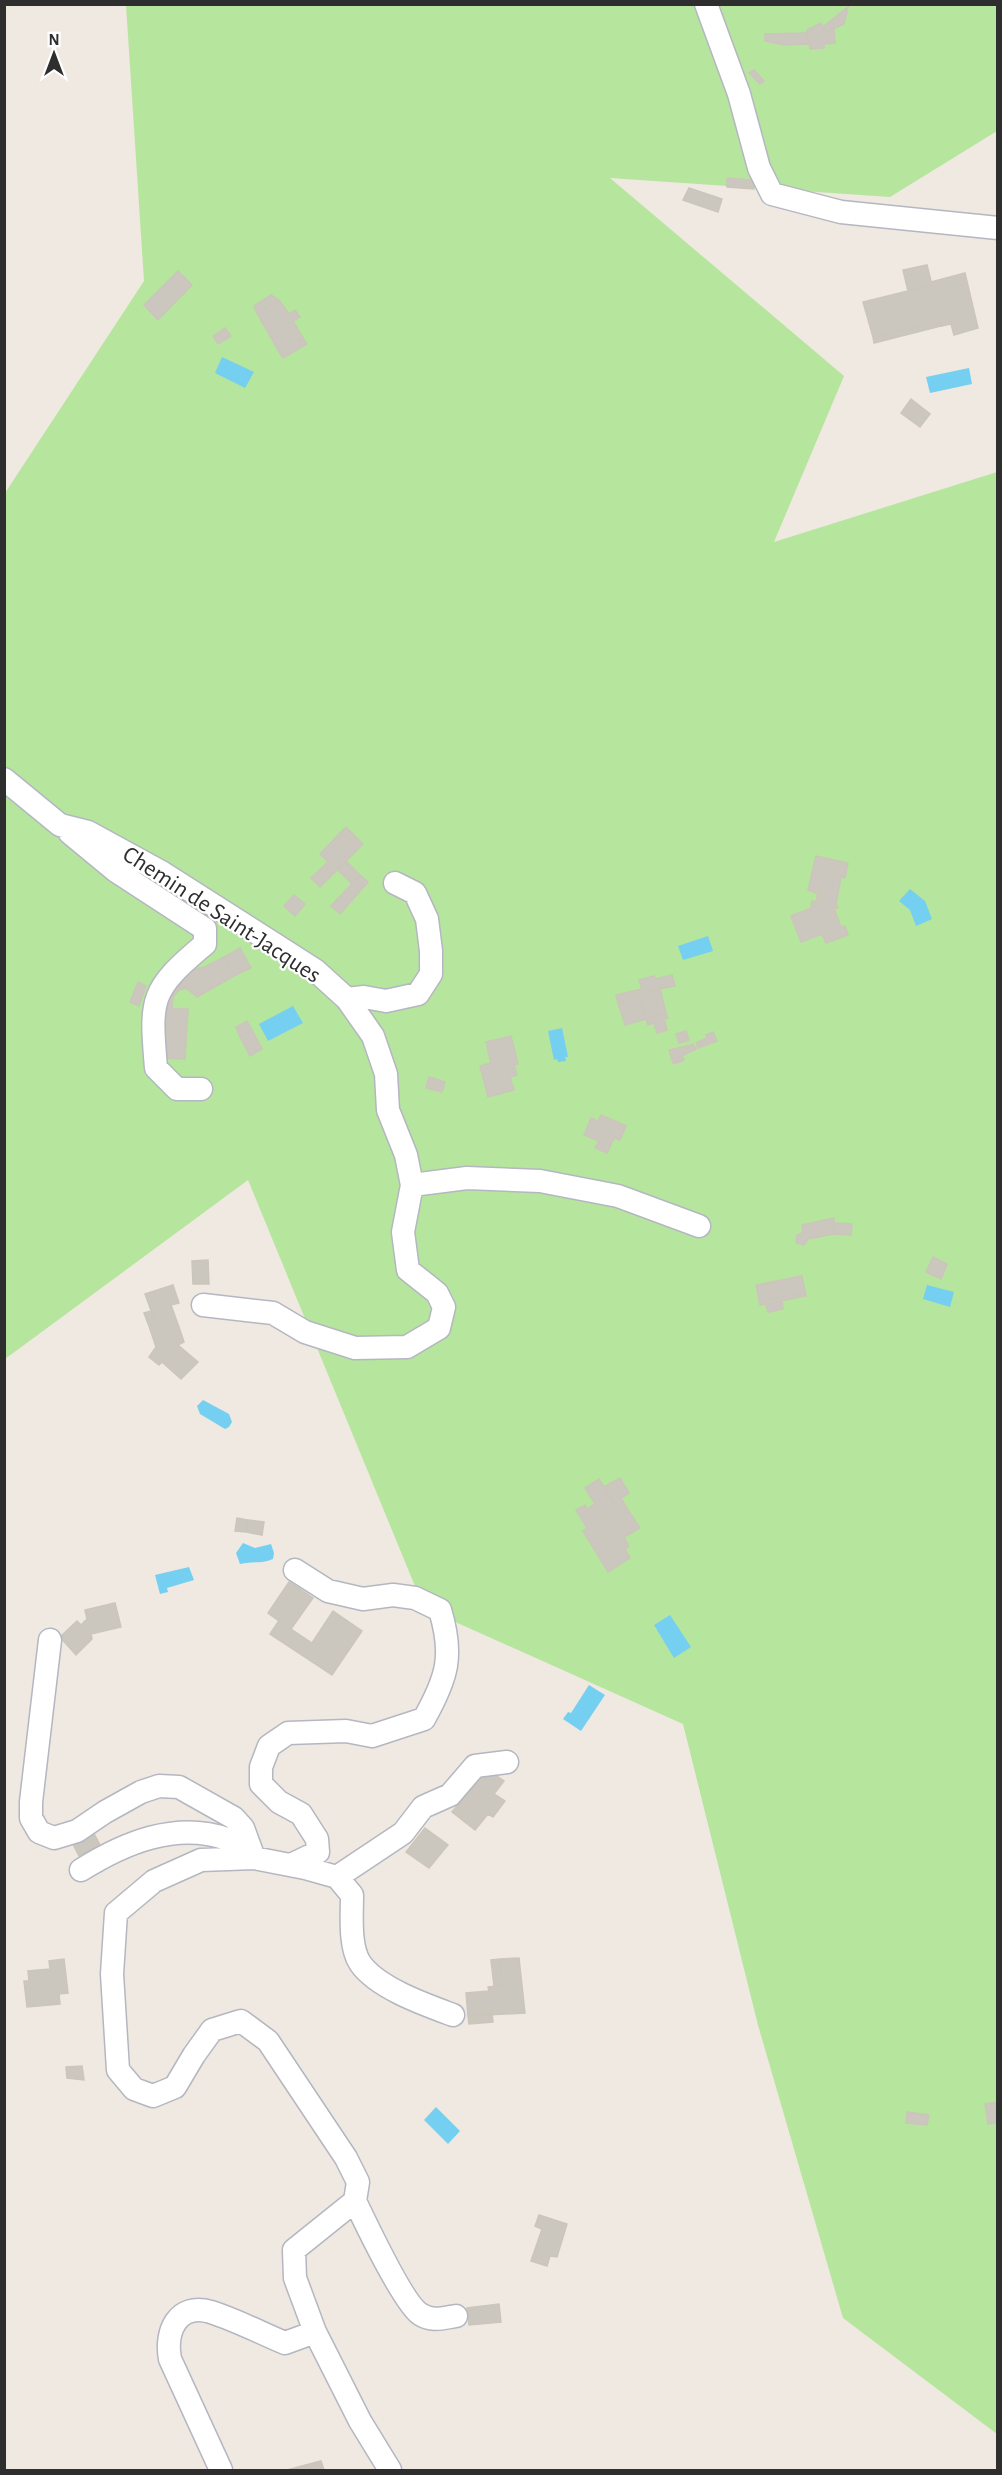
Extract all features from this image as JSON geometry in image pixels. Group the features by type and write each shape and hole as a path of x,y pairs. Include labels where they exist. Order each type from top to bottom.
{"street":[{"path":"706,4 750,128 759,168 772,194 841,212 998,228"},
{"name":"Chemin de Saint-Jacques","path":"4,779 60,825 87,832 164,873 315,970 347,999 373,1036 386,1074 388,1110 406,1155 412,1185 403,1232 408,1270 437,1293 444,1307 439,1328 407,1347 355,1348 305,1332 273,1313 203,1305"},
{"path":"60,825 116,871 205,929 205,944 177,968 160,987 153,1007 156,1068 177,1089 201,1089"},
{"path":"347,999 364,997 386,1001 418,994 430,974 427,919 415,893 395,883"},
{"path":"412,1185 467,1178 540,1181 618,1196 699,1226"},
{"path":"295,1570 328,1591 363,1599 393,1595 415,1598 440,1610 446,1630 448,1659 442,1686 424,1719 372,1736 346,1731 288,1733 268,1746 261,1767 261,1784 279,1802 301,1814 317,1839 318,1852 298,1866"},
{"path":"50,1640 31,1802 31,1818 39,1832 54,1838 77,1831 141,1792 159,1786 179,1787 234,1818 243,1828 254,1858"},
{"path":"336,1877 403,1833 423,1807 450,1795 475,1766 507,1762"},
{"path":"81,1870 127,1844 155,1835 207,1835 229,1840 254,1858"},
{"path":"453,2014 414,2001 379,1980 360,1963 352,1935 352,1895 336,1877 298,1866 254,1858 201,1860 154,1881 116,1913 112,1974 118,2070 134,2089 153,2096 175,2087 212,2030 241,2021 268,2041 346,2158 358,2182 355,2201 393,2274 418,2313 432,2320 456,2316"},
{"path":"355,2201 294,2250 295,2278 315,2332 360,2421 390,2470"},
{"path":"221,2470 170,2360 167,2343 171,2328 177,2318 192,2312 209,2311 285,2343 315,2332"}],"green space":[{"path":"126,5 997,5 997,131 890,197 610,178 844,376 774,542 997,472 997,2434 843,2318 758,2025 683,1724 424,1608 248,1180 5,1359 5,493 144,281"}],"water":[{"path":"222,357 254,372 245,388 215,373"},
{"path":"969,368 972,384 930,393 926,377"},
{"path":"910,889 925,901 932,919 916,926 910,910 899,901"},
{"path":"708,936 713,951 683,960 678,946"},
{"path":"293,1006 303,1023 268,1041 259,1024"},
{"path":"562,1028 568,1057 565,1057 566,1061 558,1062 557,1059 554,1060 548,1031"},
{"path":"927,1285 954,1292 950,1307 923,1299"},
{"path":"203,1400 229,1414 232,1422 229,1427 225,1429 200,1414 197,1406"},
{"path":"243,1543 255,1548 271,1544 273,1559 240,1564 236,1553"},
{"path":"189,1567 194,1580 167,1588 168,1592 160,1594 155,1575"},
{"path":"670,1615 691,1647 674,1658 654,1625"},
{"path":"589,1685 605,1695 581,1731 563,1719 568,1712 571,1713"},
{"path":"436,2107 460,2131 448,2144 424,2120"}],"building":[{"path":"848,7 844,24 826,32 823,27"},
{"path":"821,23 826,32 834,28 835,43 824,44 824,48 810,49 807,30"},
{"path":"808,33 809,44 784,45 765,41 765,34"},
{"path":"754,70 764,81 760,84 749,73"},
{"path":"727,178 752,180 754,189 727,187"},
{"path":"689,188 722,199 718,212 683,200"},
{"path":"927,265 932,285 908,291 903,270"},
{"path":"178,271 192,285 158,320 144,305"},
{"path":"965,273 978,328 954,335 951,324 941,326 940,322 873,337 863,302 932,285 931,282"},
{"path":"271,295 279,300 257,313 254,306"},
{"path":"279,300 289,314 295,310 300,317 293,321 303,338 279,352 257,313"},
{"path":"940,322 941,326 874,343 873,337"},
{"path":"225,328 231,336 218,344 213,336"},
{"path":"303,338 307,344 283,358 279,352"},
{"path":"911,399 930,414 920,427 901,413"},
{"path":"346,827 363,844 360,847 340,833"},
{"path":"340,833 344,835 323,857 320,854"},
{"path":"344,835 360,847 320,887 311,878 328,862 323,857"},
{"path":"816,856 848,863 845,878 841,877 836,904 838,908 834,909 841,927 845,926 848,935 826,943 822,934 801,942 791,916 811,908 812,901 816,902 818,894 808,890"},
{"path":"346,861 360,875 352,884 338,870"},
{"path":"360,875 368,882 340,914 331,906"},
{"path":"294,895 305,904 295,916 284,906"},
{"path":"240,948 251,968 234,976 224,957"},
{"path":"224,957 234,976 197,997 178,981 189,970 205,967"},
{"path":"672,975 675,986 639,993 618,1003 616,995 642,989 639,980"},
{"path":"178,981 186,988 179,990 173,997 172,1009 163,1009"},
{"path":"138,982 146,986 139,1006 130,1002"},
{"path":"660,988 666,1013 646,1019 639,993"},
{"path":"639,993 646,1019 625,1025 618,1003"},
{"path":"163,1009 188,1009 185,1059 161,1058"},
{"path":"666,1013 668,1018 664,1019 667,1030 657,1033 654,1023 648,1025 646,1019"},
{"path":"247,1021 252,1030 240,1037 236,1027"},
{"path":"252,1030 262,1049 250,1056 240,1037"},
{"path":"686,1031 689,1040 679,1043 676,1034"},
{"path":"713,1032 717,1041 698,1048 696,1043"},
{"path":"511,1036 518,1064 514,1065 517,1075 510,1077 514,1090 488,1097 480,1066 491,1063 486,1042"},
{"path":"693,1044 696,1049 682,1056 684,1060 674,1064 691,1045"},
{"path":"691,1045 673,1063 669,1050"},
{"path":"429,1077 445,1082 442,1092 426,1088"},
{"path":"601,1115 626,1126 620,1140 614,1138 607,1153 595,1148 599,1141 584,1135 591,1118 598,1121"},
{"path":"834,1218 834,1234 808,1239 804,1245 796,1243 797,1235 803,1233 802,1225"},
{"path":"834,1223 852,1224 851,1235 834,1234"},
{"path":"933,1257 947,1264 941,1279 926,1272"},
{"path":"208,1260 209,1284 193,1284 192,1261"},
{"path":"802,1276 806,1296 800,1297 799,1294 765,1300 766,1304 760,1305 756,1285"},
{"path":"173,1285 179,1303 171,1305 179,1327 172,1329 178,1345 198,1362 181,1379 162,1362 159,1365 149,1357 156,1347 149,1326 156,1324 145,1294"},
{"path":"799,1294 800,1297 766,1304 765,1300"},
{"path":"782,1301 783,1309 768,1312 766,1304"},
{"path":"151,1311 156,1324 149,1326 144,1313"},
{"path":"179,1327 184,1342 178,1345 172,1329"},
{"path":"620,1478 629,1493 621,1498 628,1510 621,1514 604,1487"},
{"path":"599,1479 621,1514 628,1510 640,1528 624,1537 629,1546 625,1549 630,1558 608,1572 583,1531 587,1528 576,1510 585,1505 587,1509 595,1504 585,1488"},
{"path":"237,1518 248,1520 246,1532 235,1531"},
{"path":"248,1520 264,1522 262,1535 246,1532"},
{"path":"289,1582 300,1589 279,1621 268,1613"},
{"path":"300,1589 313,1598 291,1629 312,1643 333,1611 362,1631 332,1675 270,1634"},
{"path":"115,1603 121,1627 91,1634 92,1639 76,1655 60,1637 77,1621 81,1625 87,1619 85,1610"},
{"path":"487,1769 504,1781 494,1794 505,1801 493,1817 488,1814 475,1830 452,1812"},
{"path":"425,1828 448,1845 429,1868 406,1852"},
{"path":"92,1830 100,1845 79,1856 71,1840"},
{"path":"519,1958 525,2013 468,2016 466,1993 489,1991 488,1987 502,1985 500,1959"},
{"path":"64,1959 68,1993 59,1994 60,2004 27,2007 24,1981 29,1981 28,1971 50,1969 49,1961"},
{"path":"500,1959 502,1985 494,1986 491,1960"},
{"path":"492,2013 493,2022 469,2024 468,2016"},
{"path":"82,2066 84,2080 67,2078 66,2067"},
{"path":"998,2102 998,2123 988,2124 985,2104"},
{"path":"907,2112 929,2115 927,2125 906,2123"},
{"path":"539,2215 567,2224 557,2257 550,2256 547,2266 531,2261 542,2229 535,2226"},
{"path":"499,2304 501,2322 469,2325 467,2308"},
{"path":"321,2461 324,2470 287,2470"}]}
